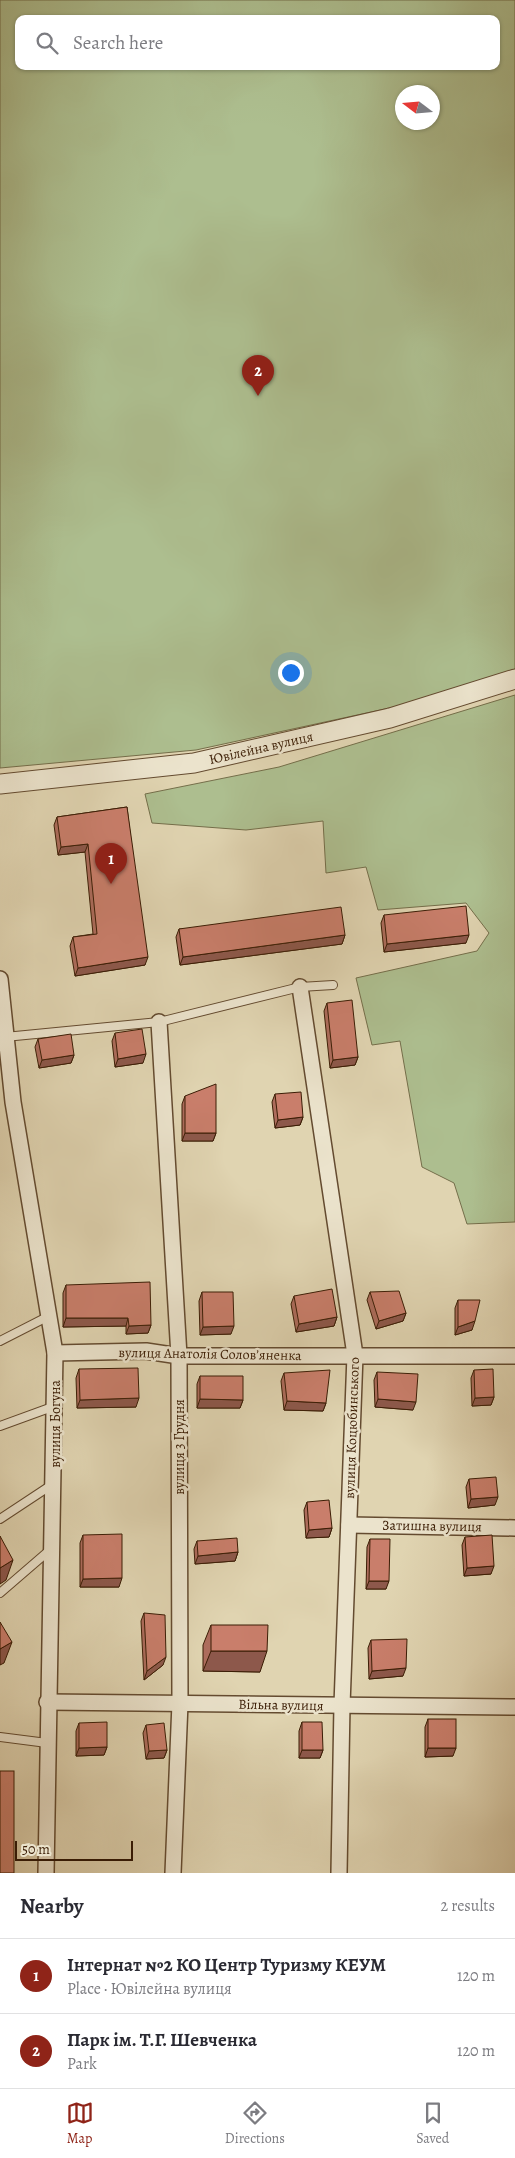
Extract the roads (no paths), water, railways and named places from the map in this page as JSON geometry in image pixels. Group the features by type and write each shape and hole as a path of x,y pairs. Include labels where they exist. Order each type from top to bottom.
{"street":[{"name":"Ювілейна вулиця","path":"0,784 194,763 390,718 515,679"},
{"name":"вулиця Богуна","path":"0,979 4,1037 13,1102 55,1353 55,1483 47,1743 46,1873"},
{"name":"вулиця Коцюбинського","path":"300,987 355,1355 342,1705 339,1873"},
{"name":"вулиця 3 Грудня","path":"159,1022 179,1356 180,1704 172,1873"},
{"name":"вулиця Анатолія Соловʼяненка","path":"55,1353 146,1351 179,1356 515,1356"},
{"name":"Затишна вулиця","path":"349,1525 515,1528"},
{"name":"Вільна вулиця","path":"48,1702 515,1707"}],"lane":[{"path":"4,1037 159,1022 300,987 333,985"},
{"path":"0,1341 49,1316"},
{"path":"0,1426 56,1406"},
{"path":"0,1519 55,1483"},
{"path":"0,1593 52,1548"},
{"path":"0,1738 47,1743"}],"place":[{"name":"Парк ім. Т.Г. Шевченка","path":"258,396"},
{"name":"Інтернат №2 КО Центр Туризму КЕУМ","path":"111,884"}]}
